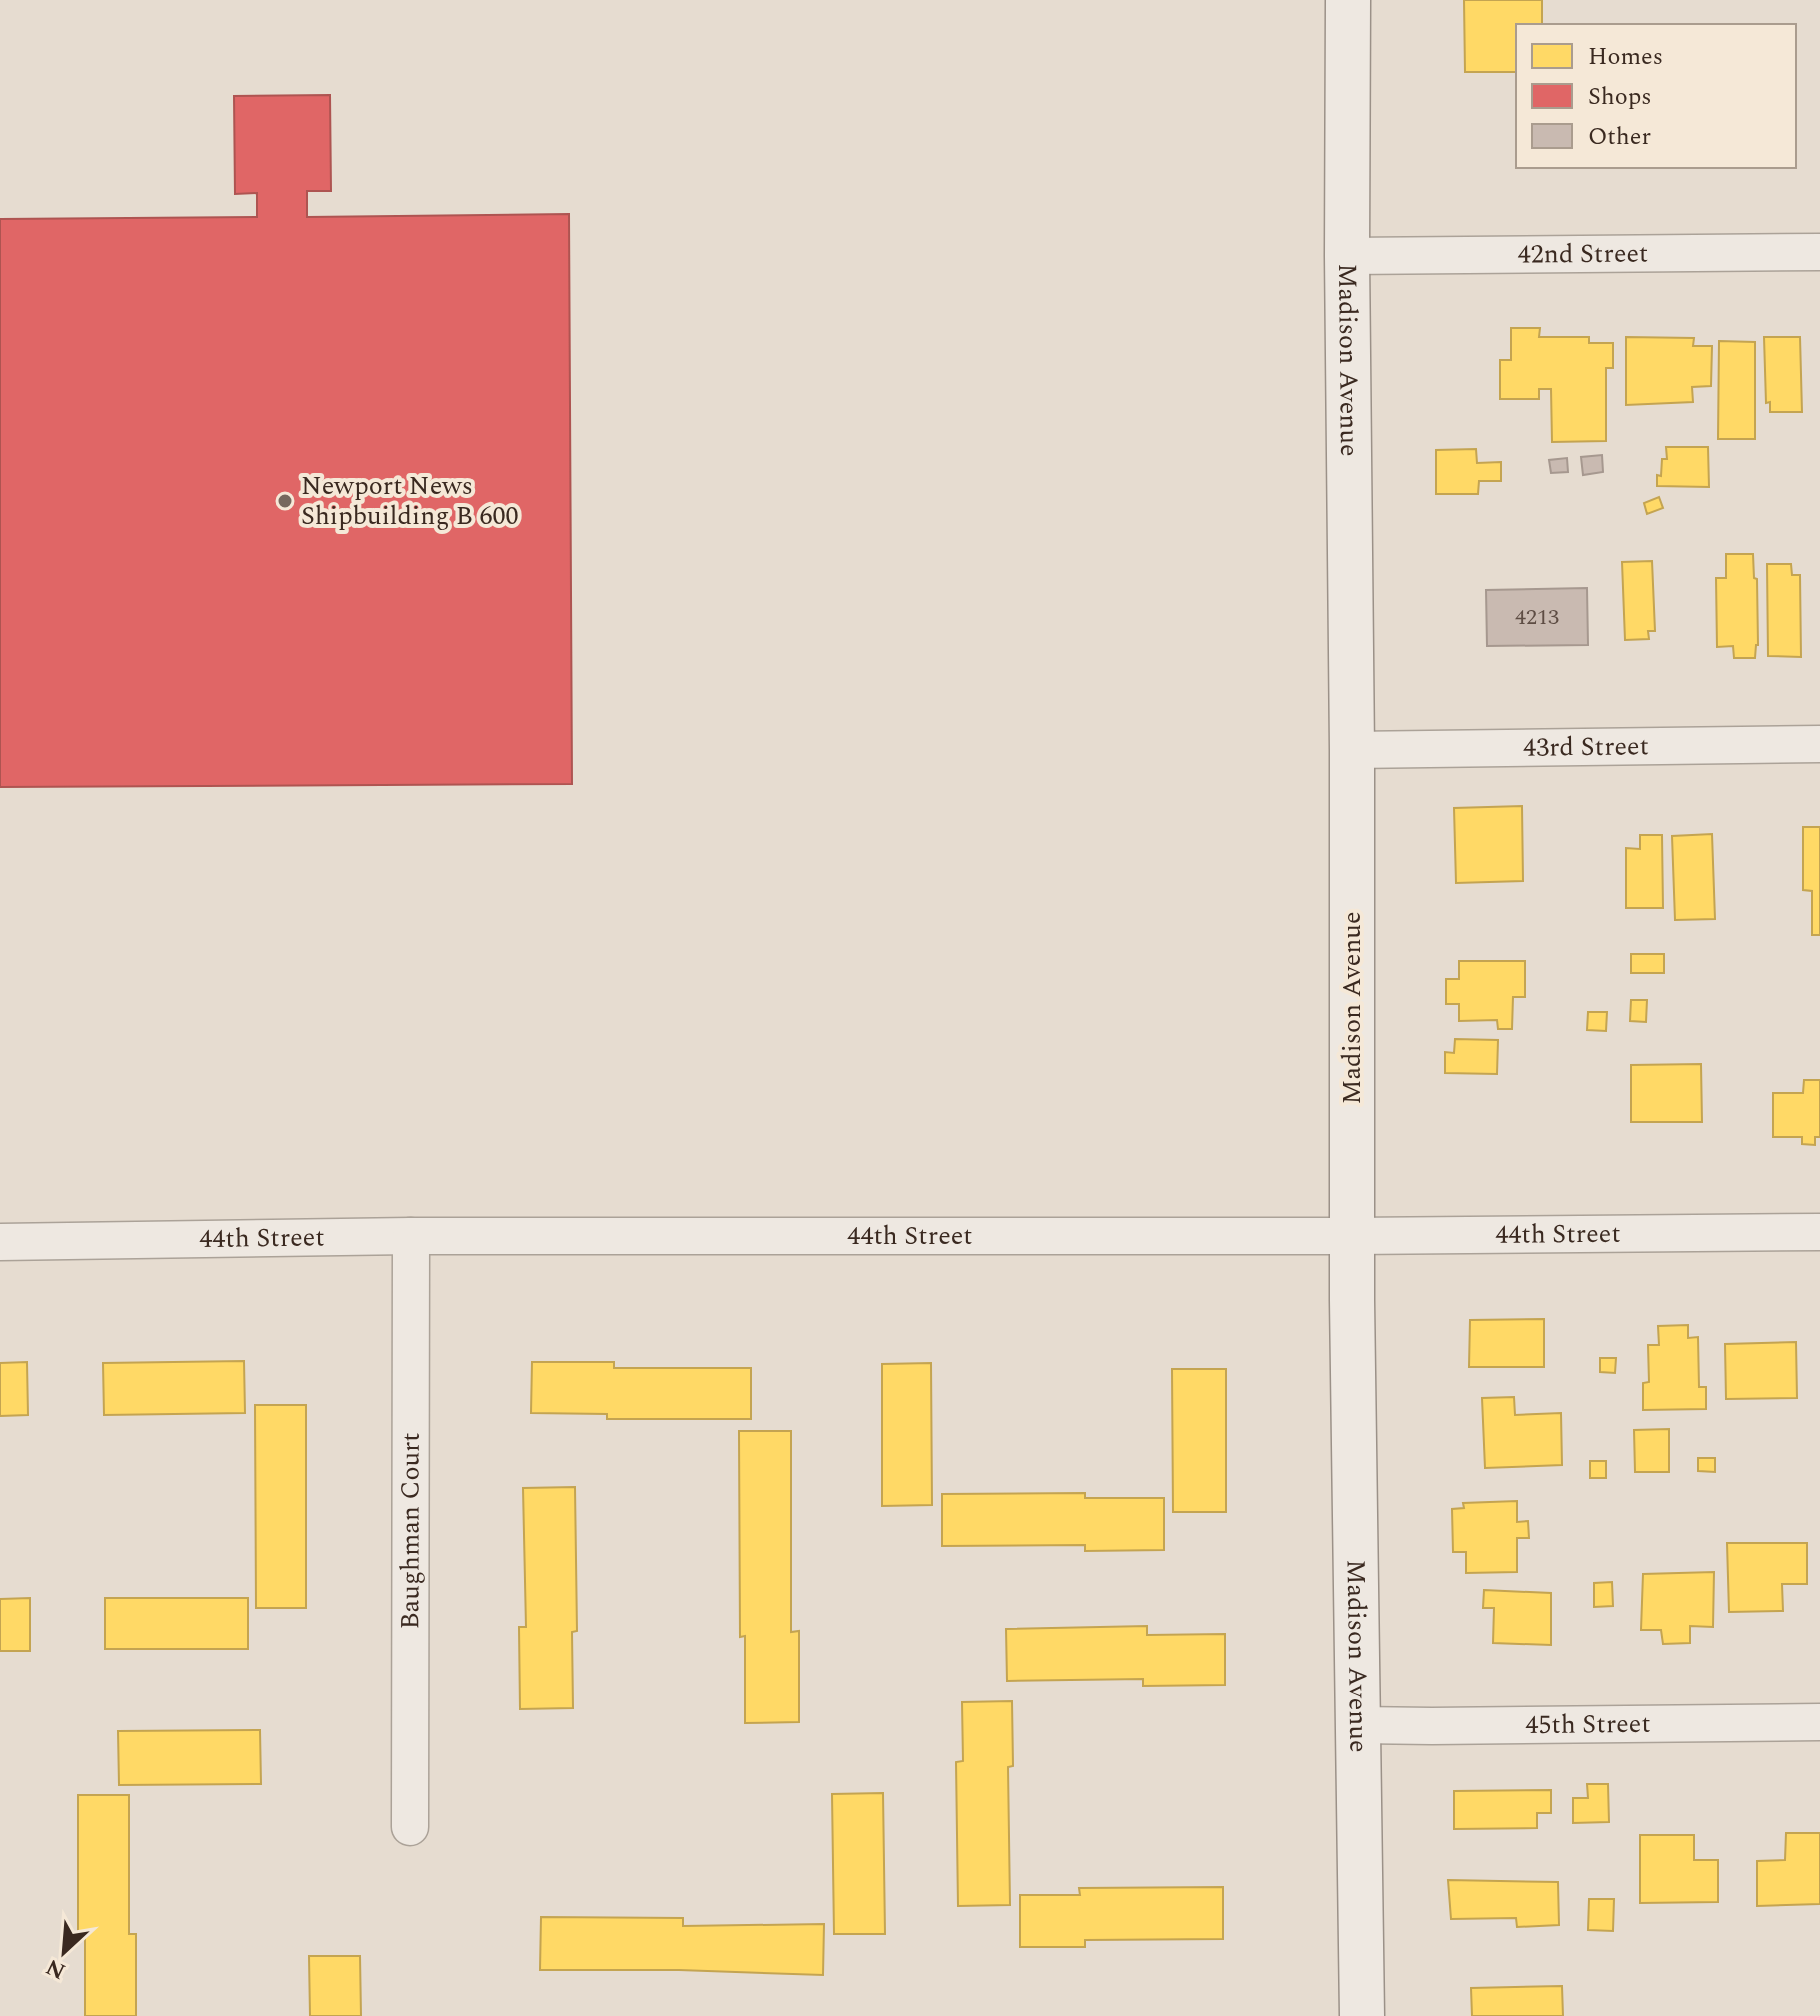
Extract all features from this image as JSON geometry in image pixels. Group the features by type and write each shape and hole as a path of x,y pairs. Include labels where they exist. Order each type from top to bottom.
{"street":[{"name":"Madison Avenue","path":"1348,0 1352,1236 1362,2016"},
{"name":"42nd Street","path":"1347,256 1820,252"},
{"name":"43rd Street","path":"1352,750 1820,744"},
{"name":"44th Street","path":"0,1242 411,1236 1352,1236 1820,1232"},
{"name":"Baughman Court","path":"410,1827 411,1236"},
{"name":"45th Street","path":"1358,1725 1820,1722"}],"building: Homes":[{"path":"1464,0 1542,0 1542,24 1516,24 1516,72 1465,72"},
{"path":"1511,328 1540,328 1539,337 1589,337 1589,343 1613,343 1613,368 1606,368 1606,441 1552,442 1551,389 1539,389 1539,399 1500,399 1500,360 1511,360"},
{"path":"1626,337 1694,338 1693,346 1712,346 1711,386 1692,387 1693,402 1626,405"},
{"path":"1764,337 1800,337 1802,412 1770,412 1770,402 1766,403"},
{"path":"1719,341 1755,342 1755,439 1718,439"},
{"path":"1666,447 1708,447 1709,487 1657,486 1662,459 1667,459"},
{"path":"1476,449 1477,463 1501,462 1501,481 1479,481 1478,494 1436,494 1436,450"},
{"path":"1659,497 1663,508 1647,514 1644,503"},
{"path":"1726,554 1753,554 1754,578 1757,579 1758,645 1755,658 1734,658 1733,646 1717,647 1716,578 1726,578"},
{"path":"1652,561 1655,631 1648,631 1649,639 1625,640 1622,562"},
{"path":"1767,564 1791,564 1792,575 1800,575 1801,657 1768,656"},
{"path":"1522,806 1523,881 1456,883 1454,808"},
{"path":"1803,827 1820,827 1820,935 1812,935 1812,891 1803,890"},
{"path":"1712,834 1715,919 1675,920 1672,836"},
{"path":"1640,835 1662,835 1663,908 1626,908 1626,848 1640,849"},
{"path":"1631,954 1664,954 1664,973 1631,973"},
{"path":"1459,961 1525,961 1525,997 1513,997 1512,1029 1498,1029 1497,1020 1459,1021 1459,1004 1446,1004 1446,979 1459,979"},
{"path":"1631,1000 1647,1000 1646,1022 1630,1021"},
{"path":"1588,1012 1607,1012 1606,1031 1587,1030"},
{"path":"1455,1039 1498,1040 1497,1074 1445,1073 1445,1052 1454,1053"},
{"path":"1701,1064 1702,1122 1631,1122 1631,1065"},
{"path":"1804,1080 1820,1080 1820,1137 1815,1137 1815,1145 1802,1144 1802,1137 1773,1137 1773,1093 1803,1093"},
{"path":"1544,1319 1544,1367 1469,1367 1470,1320"},
{"path":"1688,1325 1688,1338 1698,1337 1699,1387 1706,1387 1706,1409 1643,1410 1643,1383 1649,1382 1648,1345 1659,1345 1658,1326"},
{"path":"1796,1342 1797,1398 1726,1399 1725,1344"},
{"path":"1600,1358 1616,1358 1615,1373 1600,1372"},
{"path":"244,1361 245,1413 104,1415 103,1363"},
{"path":"27,1362 28,1415 0,1416 0,1363"},
{"path":"532,1362 614,1362 614,1368 751,1368 751,1419 607,1419 607,1414 531,1413"},
{"path":"931,1363 932,1505 882,1506 882,1364"},
{"path":"1172,1369 1226,1369 1226,1512 1173,1512"},
{"path":"1514,1397 1515,1415 1561,1413 1562,1465 1485,1468 1482,1398"},
{"path":"255,1405 306,1405 306,1608 256,1608"},
{"path":"1669,1429 1669,1472 1635,1472 1634,1430"},
{"path":"739,1431 791,1431 791,1632 799,1631 799,1722 745,1723 745,1636 740,1637"},
{"path":"1698,1458 1715,1458 1715,1472 1698,1471"},
{"path":"1590,1461 1606,1461 1606,1478 1590,1478"},
{"path":"575,1487 577,1631 572,1632 573,1708 520,1709 519,1627 526,1627 523,1488"},
{"path":"1085,1493 1085,1498 1164,1498 1164,1550 1085,1551 1085,1545 942,1546 942,1494"},
{"path":"1517,1501 1517,1522 1528,1521 1529,1538 1517,1538 1517,1572 1466,1573 1466,1552 1453,1552 1452,1509 1464,1508 1463,1503"},
{"path":"1727,1543 1807,1543 1807,1584 1782,1584 1783,1611 1729,1612"},
{"path":"1714,1572 1713,1627 1690,1626 1690,1643 1663,1644 1661,1630 1641,1630 1643,1574"},
{"path":"1612,1582 1613,1606 1594,1607 1594,1583"},
{"path":"1484,1590 1551,1593 1551,1645 1493,1643 1494,1608 1483,1608"},
{"path":"30,1598 30,1651 0,1651 0,1599"},
{"path":"105,1598 248,1598 248,1649 105,1649"},
{"path":"1147,1626 1147,1635 1225,1634 1225,1685 1143,1686 1143,1679 1007,1681 1006,1629"},
{"path":"1012,1701 1013,1766 1008,1767 1010,1905 958,1906 956,1762 963,1761 962,1702"},
{"path":"260,1730 261,1784 119,1785 118,1731"},
{"path":"1587,1784 1608,1784 1609,1822 1573,1823 1573,1798 1588,1798"},
{"path":"1551,1790 1551,1813 1537,1813 1537,1828 1454,1829 1454,1791"},
{"path":"883,1793 885,1934 834,1934 832,1794"},
{"path":"78,1795 129,1795 129,1934 136,1934 136,2016 85,2016 85,1939 78,1939"},
{"path":"1786,1833 1820,1833 1820,1904 1757,1906 1757,1861 1785,1860"},
{"path":"1640,1835 1694,1835 1694,1860 1718,1860 1718,1902 1640,1903"},
{"path":"1448,1880 1558,1882 1559,1925 1517,1927 1516,1918 1451,1919"},
{"path":"1223,1887 1223,1939 1085,1940 1085,1947 1020,1947 1020,1895 1080,1895 1079,1888"},
{"path":"1589,1899 1614,1899 1613,1931 1588,1930"},
{"path":"541,1917 683,1918 683,1926 824,1924 823,1975 679,1970 540,1970"},
{"path":"309,1956 360,1956 361,2016 310,2016"},
{"path":"1562,1986 1563,2016 1472,2016 1471,1988"}],"building: Shops":[{"name":"Newport News Shipbuilding B 600","path":"330,95 331,191 307,191 307,217 569,214 572,784 0,787 0,219 257,217 257,193 235,194 234,96"}],"building: Other":[{"path":"1602,455 1603,472 1583,475 1581,457"},
{"path":"1567,458 1568,472 1551,473 1549,460"},
{"path":"1587,588 1588,645 1487,646 1486,590"}],"place":[{"name":"Newport News Shipbuilding B 600","path":"285,501"}]}
